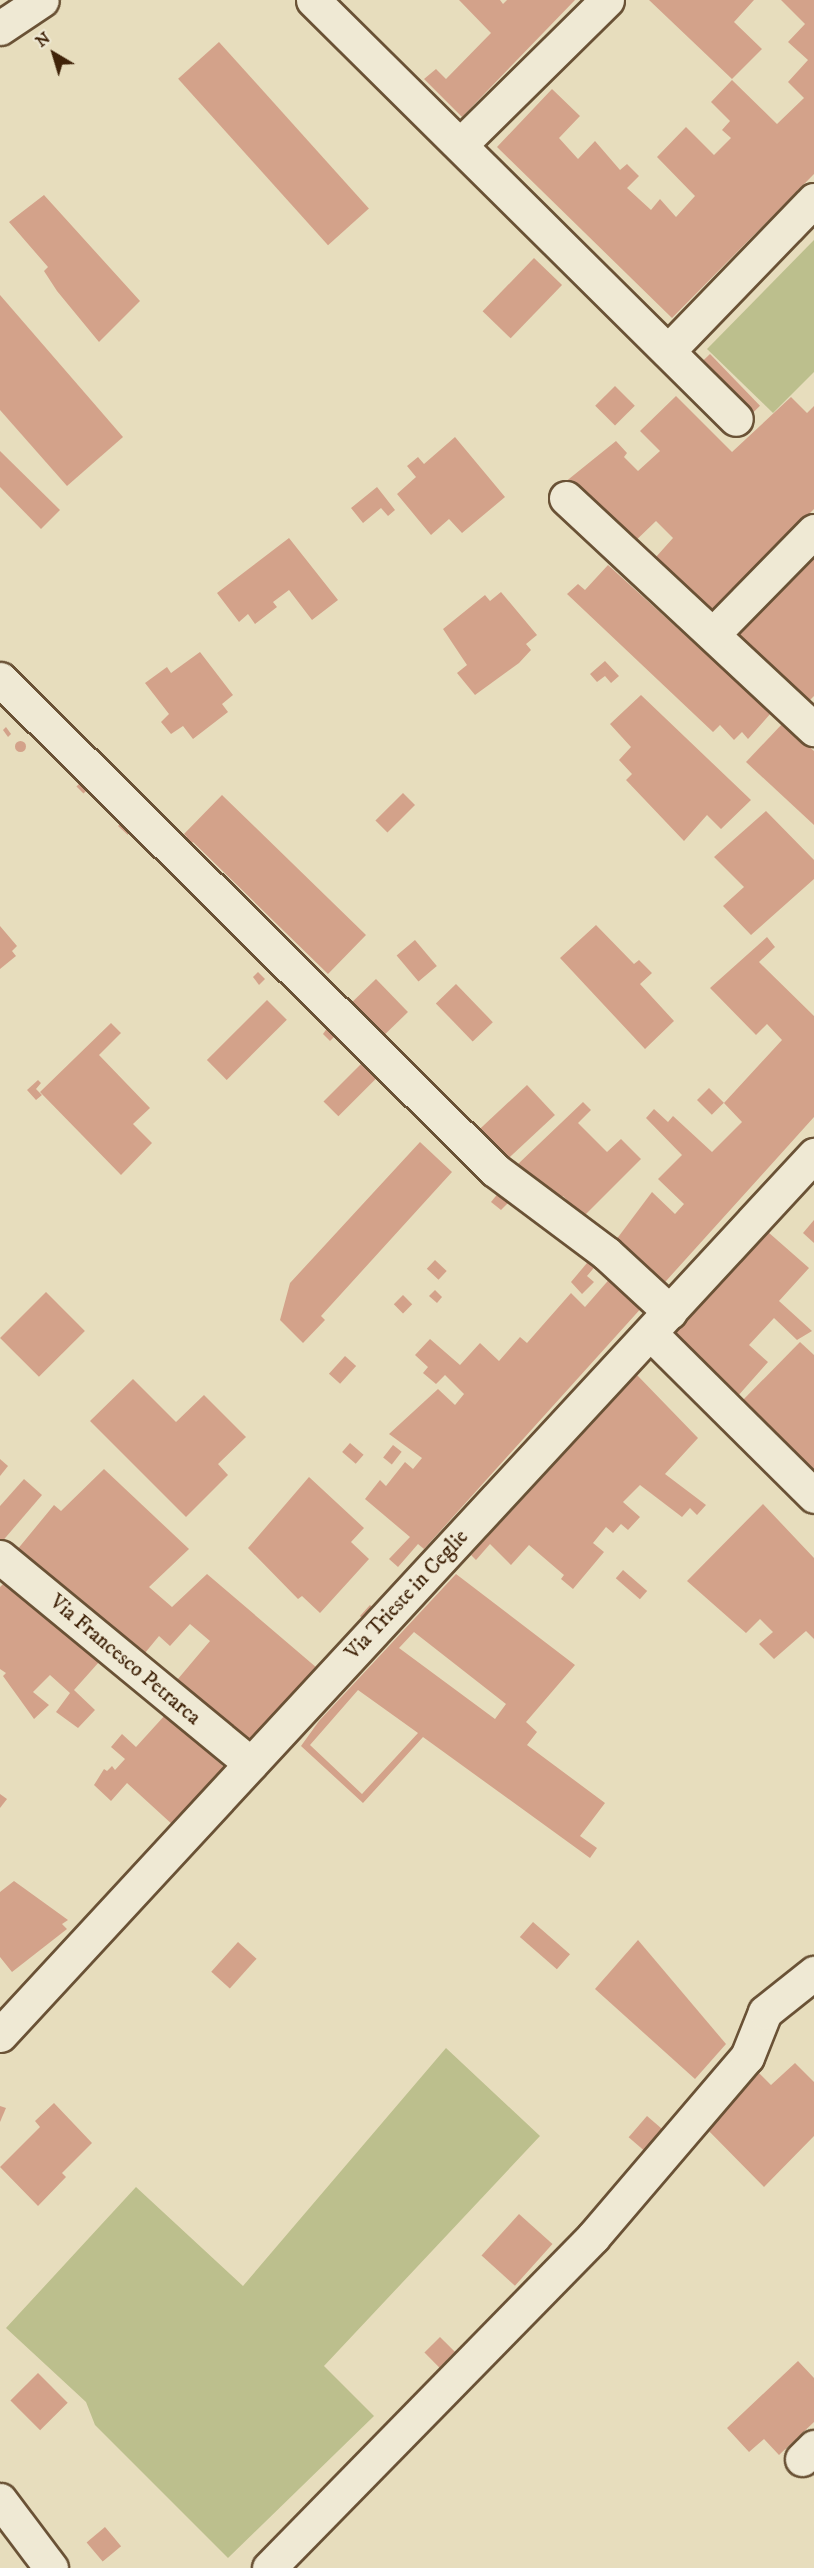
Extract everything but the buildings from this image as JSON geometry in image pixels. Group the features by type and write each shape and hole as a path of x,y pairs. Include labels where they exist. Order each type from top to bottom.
{"street":[{"path":"0,28 42,0"},
{"path":"313,0 462,144 736,419"},
{"path":"462,144 607,0"},
{"path":"668,351 814,200"},
{"path":"566,498 814,729"},
{"path":"712,634 814,531"},
{"path":"0,679 495,1170 606,1253 660,1322 814,1496"},
{"name":"Via Trieste in Ceglie","path":"0,2035 814,1155"},
{"name":"Via Francesco Petrarca","path":"0,1557 251,1764"},
{"path":"270,2568 593,2237 747,2057 765,2012 814,1973"},
{"path":"0,2500 51,2568"}],"green space":[{"path":"814,240 814,372 773,413 707,349"},
{"path":"446,2048 540,2136 324,2366 374,2416 228,2558 95,2425 86,2402 6,2328 136,2187 243,2286"}]}
